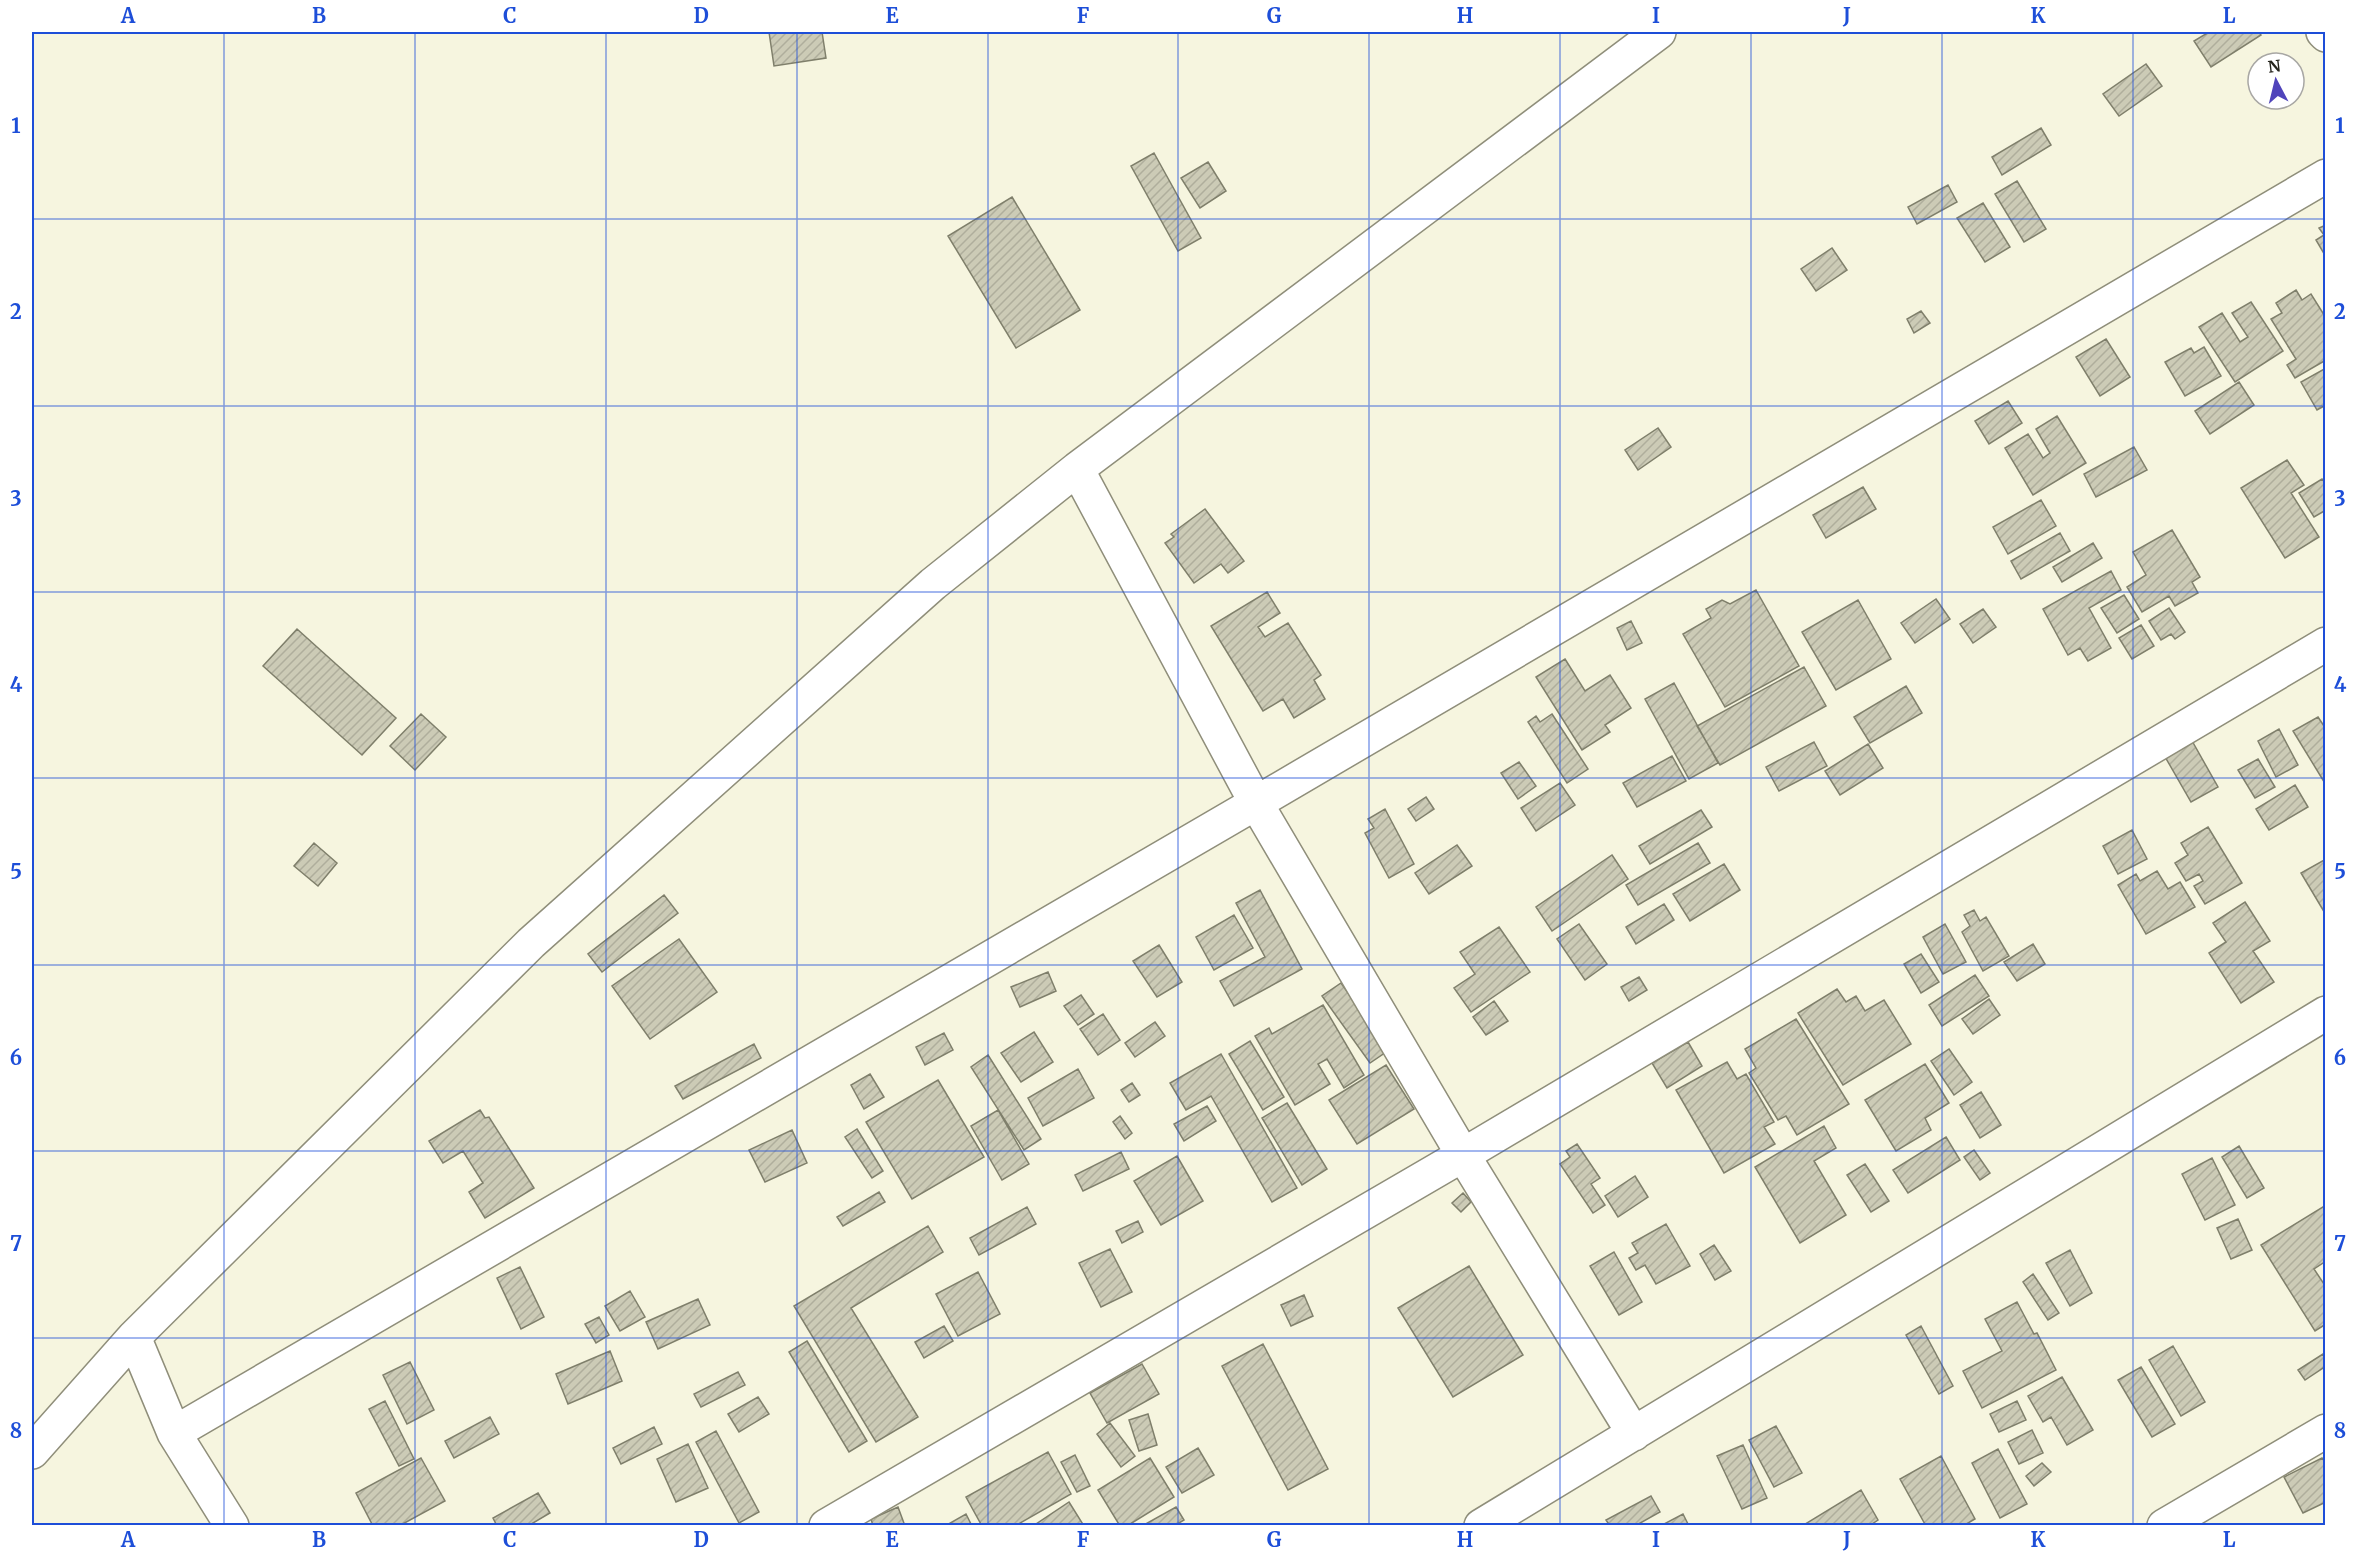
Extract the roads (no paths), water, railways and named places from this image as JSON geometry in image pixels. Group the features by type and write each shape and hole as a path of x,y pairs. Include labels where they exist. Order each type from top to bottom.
{"street":[{"path":"32,1452 134,1337 531,943 933,584 1077,469 1659,32"},
{"path":"174,1433 1256,803 2325,176"},
{"path":"1077,469 1256,803 1463,1155 1634,1434"},
{"path":"826,1526 1463,1155 2325,644"},
{"path":"1481,1526 2325,1013"},
{"path":"134,1337 174,1433 231,1526"},
{"path":"2164,1526 2325,1432"}]}
